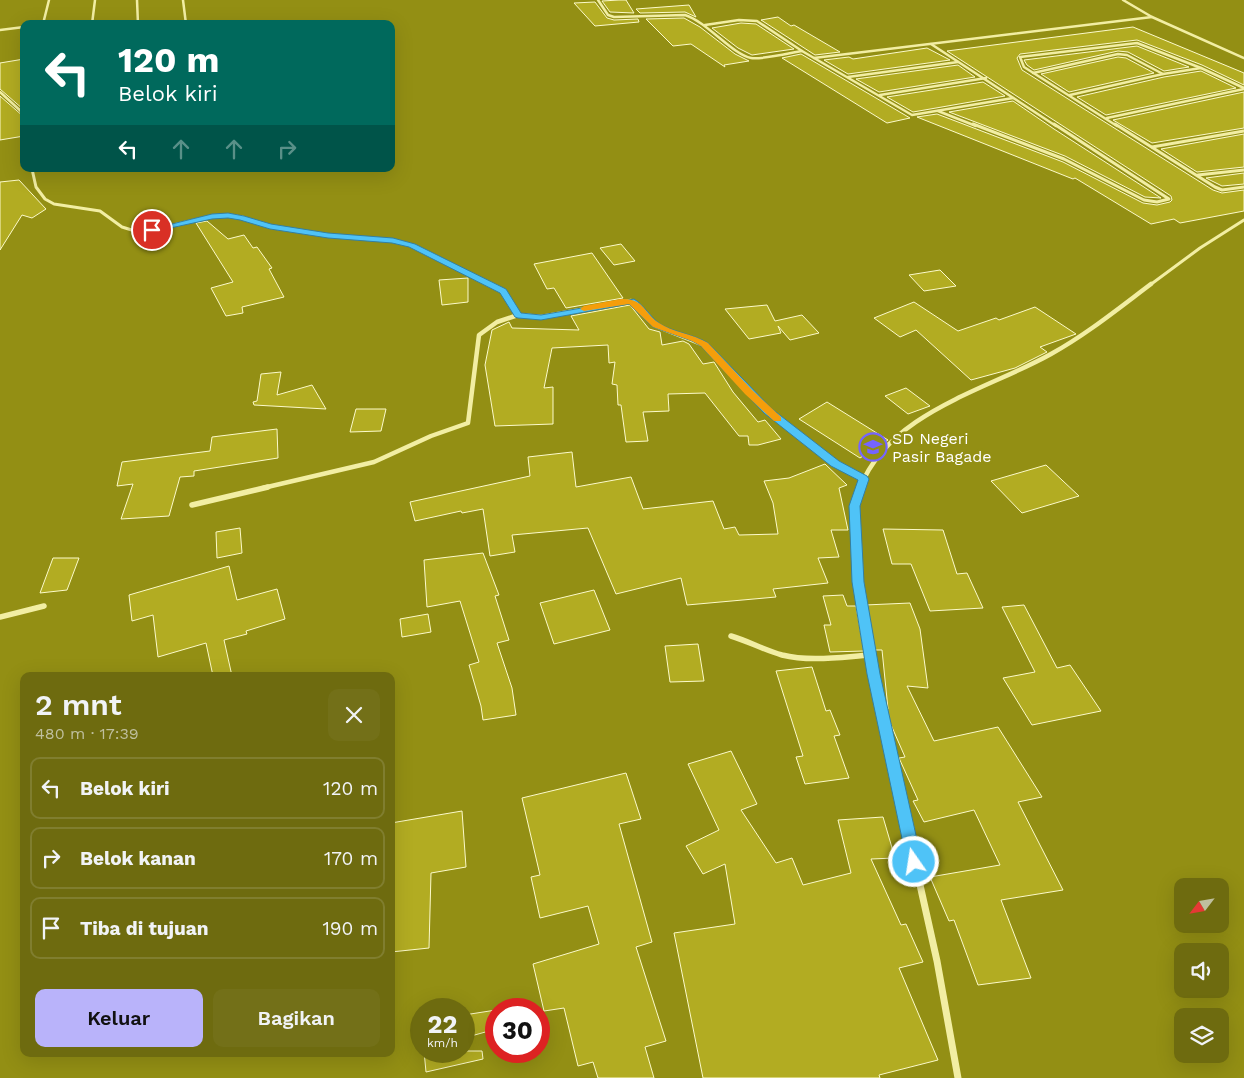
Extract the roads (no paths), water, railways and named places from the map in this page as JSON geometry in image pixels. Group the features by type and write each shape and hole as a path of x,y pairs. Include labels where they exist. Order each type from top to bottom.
{"street":[{"path":"44,20 49,0"},
{"path":"92,20 95,0"},
{"path":"137,0 138,20"},
{"path":"183,0 186,20"},
{"path":"598,0 608,15 614,17 676,14 694,18 745,56 759,58 802,51"},
{"path":"1123,0 1152,17 1244,58"},
{"path":"814,58 1152,17"},
{"path":"705,25 739,20 757,21 802,51 912,115 1013,98"},
{"path":"0,30 20,28"},
{"path":"1244,89 1201,68 1143,44 1128,43 1020,57 1022,64 1033,73 1222,190 1244,186"},
{"path":"931,44 986,78 1013,98 1169,200 1163,203 1144,200 1064,159 938,111"},
{"path":"1033,73 1118,54 1127,55 1164,74"},
{"path":"848,77 959,62"},
{"path":"1070,95 1164,74 1201,68"},
{"path":"880,95 986,78"},
{"path":"1107,118 1244,89"},
{"path":"0,92 20,110"},
{"path":"1152,147 1244,131"},
{"path":"1198,175 1244,170"},
{"path":"33,172 36,187 45,199 54,204 100,211 122,227 135,231 152,230 205,218 228,215 242,217 270,227 328,235 393,240 412,245 503,291 518,315"},
{"path":"958,1078 936,960 892,765 870,656 858,582 855,506 864,479 882,450 913,424 934,410 1043,358 1071,342 1198,249 1244,220"},
{"path":"192,505 374,462 430,436 462,426 468,423 470,418 479,335 486,328 498,320 518,315 541,317 631,301 656,326 695,339 704,344 768,411 835,463 864,479"},
{"path":"0,617 44,606"},
{"path":"731,636 744,639 781,654 796,657 870,656"}],"place":[{"name":"SD Negeri Pasir Bagade","path":"873,447"}]}
